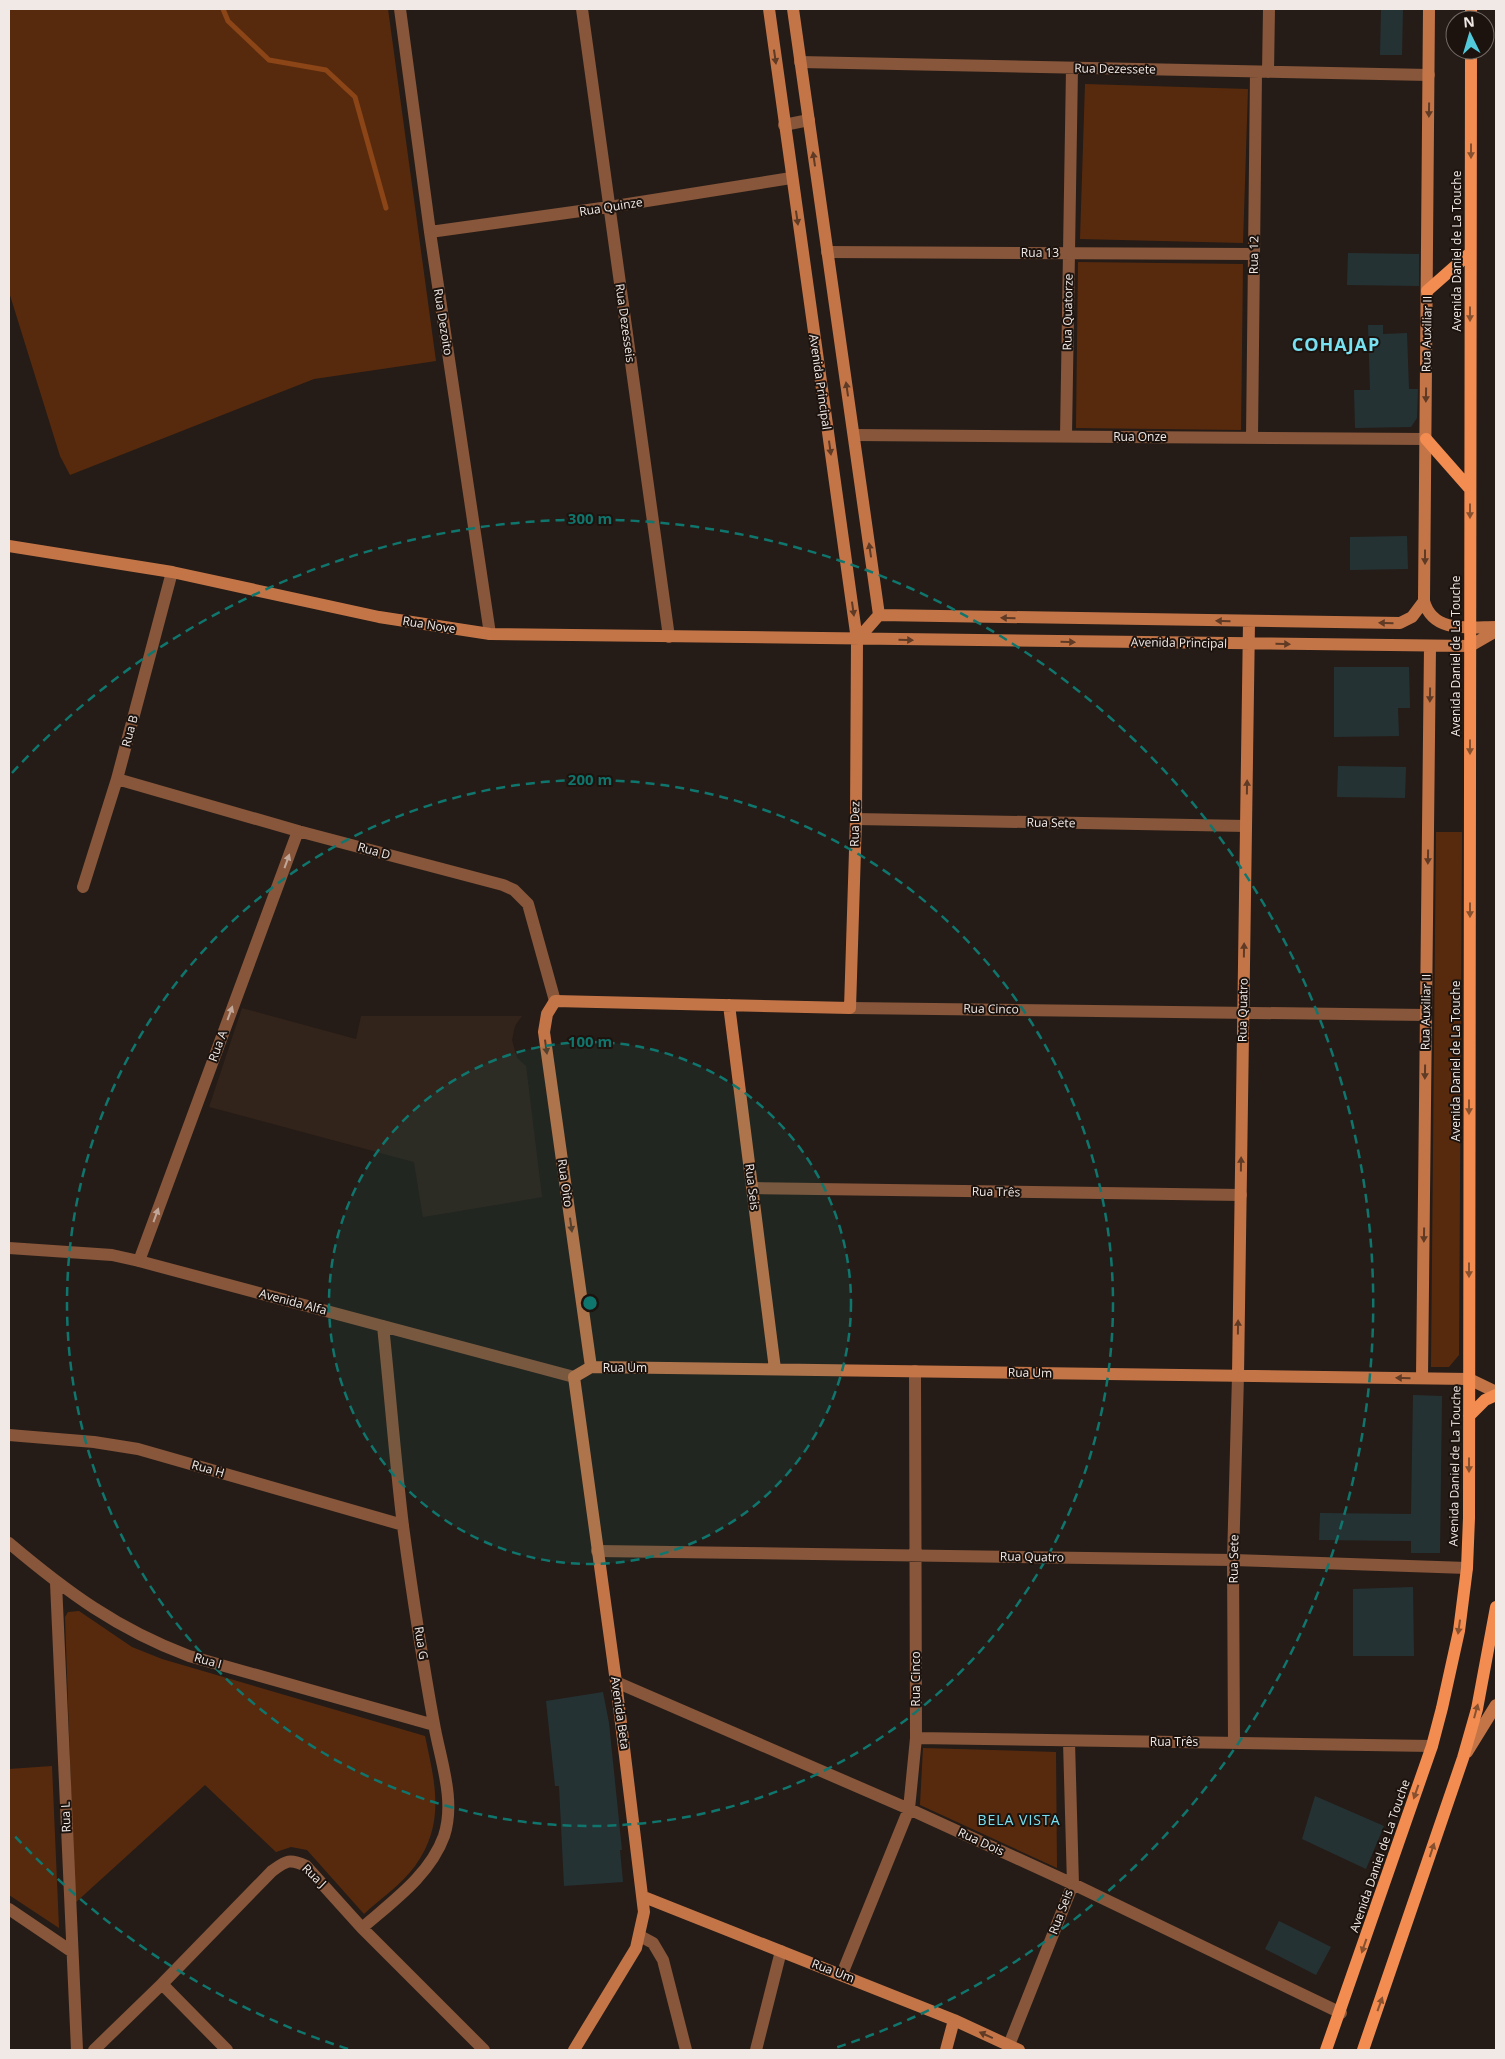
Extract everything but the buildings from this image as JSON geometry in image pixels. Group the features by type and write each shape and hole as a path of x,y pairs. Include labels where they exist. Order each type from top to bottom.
{"main road":[{"name":"Avenida Daniel de La Touche","path":"1326,2050 1341,2013 1432,1746 1459,1632 1467,1568 1469,1416 1471,60"},
{"path":"1427,291 1470,253"},
{"path":"1426,439 1470,488"},
{"path":"1469,1416 1485,1400 1496,1396"},
{"path":"1363,2050 1463,1758 1477,1708 1496,1607"}],"street":[{"name":"Rua Dezoito","path":"400,9 430,232 490,634"},
{"name":"Rua Dezesseis","path":"582,9 669,637"},
{"name":"Avenida Principal","path":"769,9 791,178 857,640 1470,646 1496,631"},
{"name":"Avenida Principal","path":"793,9 879,615 1400,624 1412,618 1424,601"},
{"name":"Rua 12","path":"1252,438 1254,254 1262,72 1269,9"},
{"name":"Rua Auxiliar II","path":"1424,601 1430,9"},
{"name":"Rua Dezessete","path":"800,62 1429,75"},
{"name":"Rua Quatorze","path":"1066,436 1072,68"},
{"path":"784,124 809,120"},
{"name":"Rua Quinze","path":"430,232 609,207 791,178"},
{"name":"Rua 13","path":"827,252 1254,254"},
{"name":"Rua Onze","path":"854,435 1426,439"},
{"name":"Rua Nove","path":"9,546 172,572 380,617 490,634 857,640"},
{"name":"Rua B","path":"83,887 118,779 172,572"},
{"path":"1424,601 1429,614 1438,622 1450,626 1496,627"},
{"path":"857,640 879,615"},
{"name":"Rua Quatro","path":"1238,1376 1249,622"},
{"name":"Rua Dez","path":"850,1008 856,819 857,640"},
{"name":"Rua Auxiliar II","path":"1422,1378 1430,646"},
{"name":"Rua D","path":"118,779 298,831 503,885 514,890 528,904 555,1001"},
{"name":"Rua Sete","path":"856,819 1246,826"},
{"name":"Rua A","path":"139,1261 298,831"},
{"name":"Rua Cinco","path":"555,1001 850,1008 1426,1015"},
{"name":"Rua Oito","path":"555,1001 547,1014 544,1032 591,1367"},
{"name":"Rua Seis","path":"729,1005 775,1368"},
{"name":"Rua Três","path":"752,1188 1240,1195"},
{"name":"Avenida Alfa","path":"9,1248 112,1255 139,1261 574,1377"},
{"name":"Rua G","path":"362,1928 420,1876 436,1854 449,1818 446,1782 434,1725 403,1525 383,1326"},
{"path":"574,1377 591,1367"},
{"name":"Rua Um","path":"591,1367 775,1368 1469,1379"},
{"name":"Rua Cinco","path":"842,1974 909,1809 916,1738 915,1371"},
{"name":"Rua Sete","path":"1234,1743 1233,1560 1238,1376"},
{"name":"Avenida Beta","path":"574,1377 644,1897 644,1912 636,1948 574,2050"},
{"path":"1469,1379 1496,1392"},
{"name":"Rua H","path":"9,1435 94,1442 138,1449 403,1525"},
{"name":"Rua I","path":"9,1543 56,1583 124,1628 156,1644 189,1656 434,1725"},
{"name":"Rua Quatro","path":"597,1551 1233,1560 1467,1568"},
{"name":"Rua L","path":"56,1583 76,2050"},
{"name":"Rua Dois","path":"616,1682 909,1809 1072,1884 1341,2013"},
{"path":"1463,1758 1496,1705"},
{"name":"Rua Três","path":"916,1738 1069,1742 1432,1746"},
{"name":"Rua Seis","path":"1014,2048 1072,1884 1069,1742"},
{"name":"Rua J","path":"94,2050 162,1984 272,1871 284,1863 294,1860 306,1866 362,1928 484,2050"},
{"name":"Rua Um","path":"644,1897 842,1974 954,2020 1014,2048"},
{"path":"9,1909 71,1951"},
{"path":"640,1936 653,1943 663,1960 686,2050"},
{"path":"756,2050 781,1951"},
{"path":"162,1984 227,2050"},
{"path":"946,2050 954,2020"}],"shaded area":[{"path":"9,9 388,9 436,361 314,379 70,475 60,456 9,292"},
{"path":"1085,84 1248,89 1243,243 1080,239"},
{"path":"1078,262 1243,264 1241,430 1076,428"},
{"path":"1436,832 1462,832 1459,1355 1449,1367 1431,1367"},
{"path":"242,1008 356,1039 361,1016 522,1016 515,1026 512,1040 517,1058 526,1066 542,1197 423,1217 414,1162 209,1107"},
{"path":"79,1611 132,1647 162,1659 425,1736 434,1786 434,1818 425,1850 410,1873 364,1914 307,1850 291,1847 276,1852 205,1785 75,1903 65,1617 68,1612"},
{"path":"923,1748 1056,1752 1057,1868 920,1805"},
{"path":"52,1766 59,1928 9,1895 9,1769"}],"waterway":[{"path":"223,9 228,21 269,60 326,70 355,97 386,208"}],"district":[{"name":"COHAJAP","path":"1336,345"},
{"name":"BELA VISTA","path":"1019,1820"}]}
